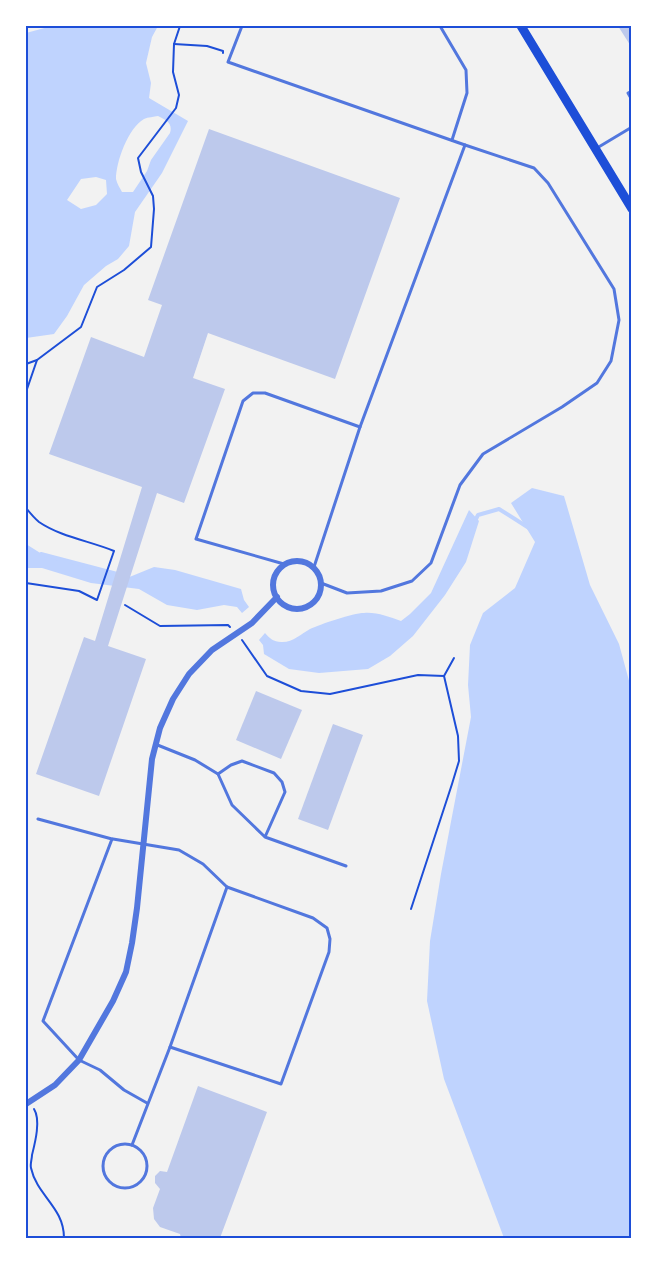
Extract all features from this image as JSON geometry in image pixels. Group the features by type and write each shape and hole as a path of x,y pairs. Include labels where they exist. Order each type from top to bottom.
{"main road":[{"path":"521,26 632,209"}],"street":[{"path":"298,560 314,567 319,573 321,583 321,591 317,599 306,607 298,609 289,608 282,603 273,586 278,570 290,561 298,560"},
{"path":"27,1103 55,1084 79,1060 113,1001 126,972 132,943 152,759 160,728 173,699 189,674 212,650 252,623 277,597"}],"lane":[{"path":"242,26 228,62 534,168 548,183 614,289 619,320 611,360 597,383 562,407 483,454 460,485 430,562 412,581 381,591 347,593 321,583"},
{"path":"440,26 466,70 467,93 452,140"},
{"path":"632,91 628,93 632,100"},
{"path":"595,149 632,127"},
{"path":"314,567 360,427 465,145"},
{"path":"284,564 196,539 243,401 253,393 264,393 360,427"},
{"path":"155,744 195,760 218,774 232,805 265,837 346,866"},
{"path":"218,774 242,761 274,773 282,782 285,792 265,837"},
{"path":"38,819 112,839 180,850 203,864 227,887 313,918 327,927 330,939 329,952 281,1084 170,1047"},
{"path":"112,839 43,1021 79,1060 100,1071 124,1090 147,1103"},
{"path":"132,1145 227,887"},
{"path":"117,1145 132,1145 145,1157 146,1172 134,1185 123,1187 114,1184 104,1171 104,1160 107,1153 117,1145"}],"path":[{"path":"26,364 37,360 81,327 96,288 124,270 151,247 153,196 141,172 138,158 176,108 180,95 173,72 174,44 180,26"},
{"path":"174,44 207,46 223,51 228,62"},
{"path":"26,392 37,360"},
{"path":"26,508 38,522 79,540 114,551 97,600 79,591 26,583"},
{"path":"125,605 160,626 228,625 267,676 301,692 330,694 418,675 444,675"},
{"path":"411,909 459,760 458,736 444,675 454,658"},
{"path":"27,1103 37,1114 36,1136 30,1167 38,1185 59,1215 64,1227 64,1239"}],"water":[{"path":"52,26 158,26 152,37 146,63 151,83 149,98 188,121 162,173 135,212 129,246 118,259 84,285 54,334 26,338 26,33","holes":["158,116 170,124 170,133 133,192 122,192 116,179 118,164 128,137 138,123 146,118","96,177 106,180 107,194 96,205 81,209 67,200 81,179"]},
{"path":"532,488 564,496 590,585 619,644 631,688 631,1238 504,1238 444,1079 427,1001 430,941 471,717 468,685 470,645 483,613 515,588 535,542 511,503"},
{"path":"469,510 479,521 466,562 445,595 413,636 390,656 368,669 319,673 289,669 264,654 263,645 259,640 265,633 278,642 285,642 322,624 359,613 378,614 401,621 431,593"},
{"path":"26,544 45,556 127,578 154,567 175,570 241,589 249,607 242,613 237,607 224,605 197,610 167,605 139,589 91,583 42,568 26,568"}],"building":[{"path":"618,26 632,26 632,48"},
{"path":"209,129 400,198 335,379 208,333 193,378 225,389 184,503 157,493 108,646 146,659 99,796 36,774 84,637 95,641 142,487 49,454 91,337 144,357 162,305 148,300"},
{"path":"256,691 302,710 281,759 236,740"},
{"path":"333,724 363,735 328,830 298,819"},
{"path":"198,1086 267,1112 220,1238 181,1238 180,1234 160,1227 154,1219 153,1208 160,1189 155,1183 155,1176 160,1171 167,1172"}],"waterway":[{"path":"475,521 478,515 499,509 529,528"},
{"path":"41,554 121,575"}]}
